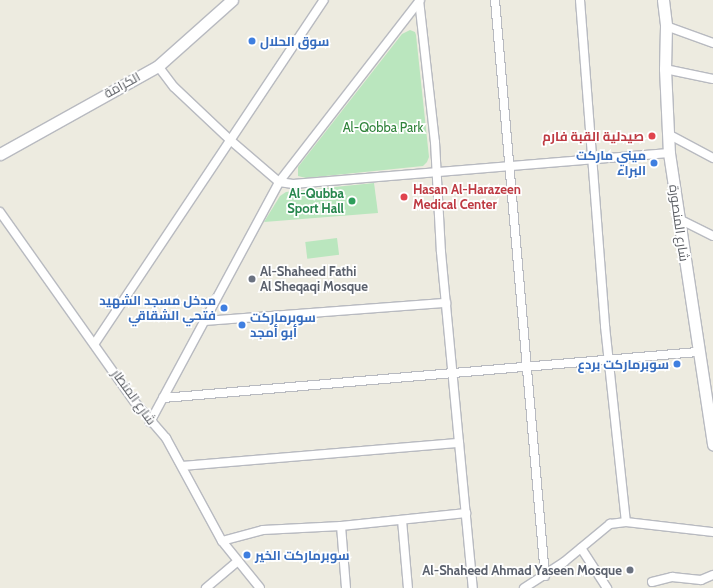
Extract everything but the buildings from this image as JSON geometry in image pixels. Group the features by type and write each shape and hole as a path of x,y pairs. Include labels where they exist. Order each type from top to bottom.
{"main road":[{"name":"الكرامة","path":"0,154 158,66 232,0"},
{"name":"شارع المنصورة","path":"663,0 666,26 665,69 668,153 697,352 713,445"}],"street":[{"path":"95,343 324,0"},
{"path":"420,0 437,172 446,303 473,588"},
{"path":"150,422 279,182 420,0"},
{"path":"494,0 525,367 545,576"},
{"path":"580,0 609,360 626,522"},
{"path":"666,26 713,43"},
{"path":"158,66 174,87 279,182 293,184 668,153"},
{"path":"665,69 713,79"},
{"path":"668,134 713,158"},
{"name":"شارع المنطار","path":"0,212 150,422 166,438 183,466 222,541 260,588"},
{"path":"678,218 713,236"},
{"path":"204,321 446,303"},
{"path":"162,398 697,352"},
{"path":"183,466 460,443"},
{"path":"222,541 263,530 341,526 466,514"},
{"path":"402,520 408,588"},
{"path":"524,588 545,576 610,524 626,522 713,532"},
{"path":"341,526 346,588"},
{"path":"581,548 607,588"},
{"path":"206,588 238,560"},
{"path":"652,582 672,578 701,580 713,575"}],"green space":[{"name":"Al-Qobba Park","path":"410,30 415,32 416,35 429,157 427,162 423,166 306,178 298,176 298,167 402,34"},
{"path":"374,183 378,213 264,222 280,196 286,192"},
{"path":"337,238 339,255 307,259 305,242"}],"place":[{"name":"سوق الحلال","path":"252,41"},
{"name":"صيدلية القبة فارم","path":"652,136"},
{"name":"ميني ماركت البراء","path":"654,163"},
{"name":"Hasan Al-Harazeen Medical Center","path":"404,197"},
{"name":"Al-Qubba Sport Hall","path":"352,201"},
{"name":"Al-Shaheed Fathi Al Sheqaqi Mosque","path":"252,279"},
{"name":"مدخل مسجد الشهيد فتحي الشقاقي","path":"224,308"},
{"name":"سوبرماركت أبو أمجد","path":"242,325"},
{"name":"سوبرماركت بردع","path":"677,364"},
{"name":"سوبرماركت الخير","path":"247,555"},
{"name":"Al-Shaheed Ahmad Yaseen Mosque","path":"630,570"}]}
